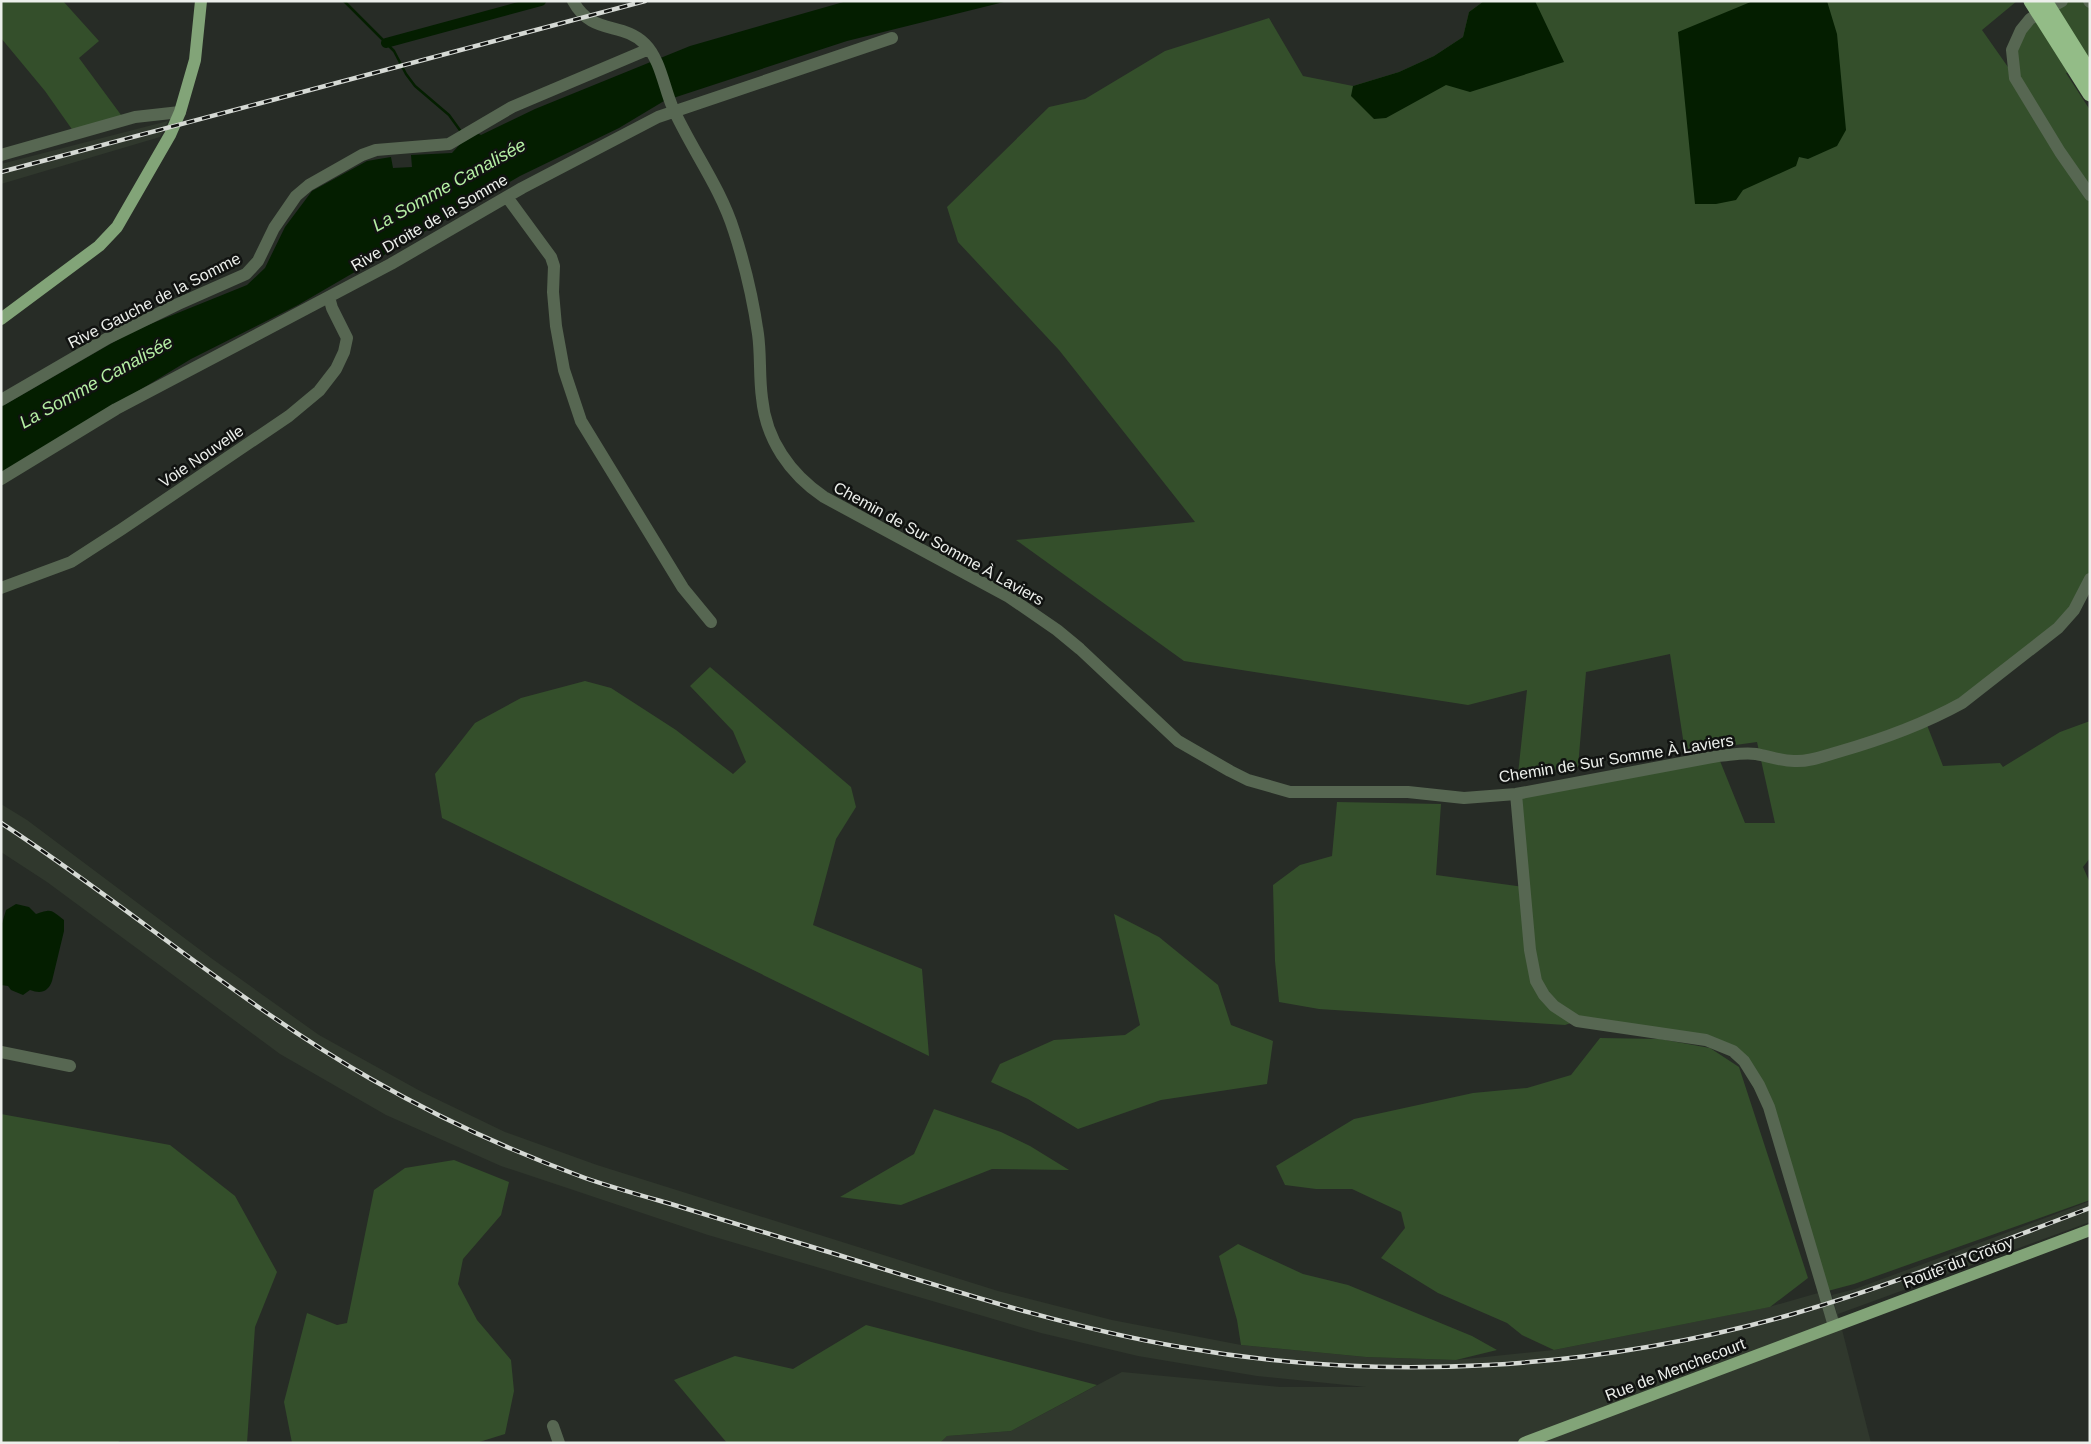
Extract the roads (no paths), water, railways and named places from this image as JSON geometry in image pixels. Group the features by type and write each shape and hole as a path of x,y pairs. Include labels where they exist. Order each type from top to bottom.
{"highway":[{"path":"2031,1 2088,84"},
{"path":"2044,1 2088,84"}],"main road":[{"path":"1,319 93,251 110,235 156,160 180,112 191,78 198,46 201,1"},
{"name":"Route du Crotoy","path":"1836,1326 2090,1230"},
{"name":"Rue de Menchecourt","path":"1524,1443 1836,1326"}],"street":[{"path":"573,1 589,20 632,35 651,52"},
{"path":"2062,1 2030,19 2020,30 2012,50 2015,78 2060,152 2090,195"},
{"name":"Rive Droite de la Somme","path":"1,479 116,409 391,264 507,197 674,109 892,38"},
{"name":"Chemin de Sur Somme À Laviers","path":"651,52 674,109 721,197 740,251 752,294 758,337 762,399 767,424 776,445 798,476 812,489 1009,597 1033,613 1087,655 1178,741 1212,762 1248,780 1290,792 1314,794 1408,792 1464,798 1516,794 1726,755 1755,754 1792,761 1809,760 1892,734 1948,711 1962,703 2032,650 2069,617 2090,579"},
{"name":"Rive Gauche de la Somme","path":"1,400 108,338 246,274 258,261 274,228 289,205 308,185 362,155 376,150 449,144 512,107 651,52"},
{"path":"1,156 135,117 180,112"},
{"path":"507,197 551,257 554,266 553,292 556,326 564,370 581,421 683,588 711,622"},
{"name":"Voie Nouvelle","path":"1,588 71,562 289,416 319,390 336,369 344,352 346,338 329,297"},
{"path":"1516,794 1530,950 1536,981 1544,995 1554,1006 1577,1021 1706,1040 1734,1051 1744,1060 1770,1107 1836,1326"},
{"path":"1,1052 70,1066"},
{"path":"553,1426 559,1443"}],"water":[{"name":"La Somme Canalisée","path":"847,1 1008,1 847,41 664,101 619,128 520,176 298,305 191,359 1,474 1,407 133,331 247,285 265,268 285,227 312,191 367,161 391,157 393,168 412,167 411,155 452,153 461,143 477,133 481,135 535,109 690,46"},
{"path":"1484,1 1535,1 1564,62 1470,92 1446,85 1386,118 1374,119 1351,96 1353,86 1399,72 1434,56 1463,37 1469,12"},
{"path":"1753,1 1827,1 1837,34 1846,130 1837,146 1808,159 1799,157 1796,166 1743,190 1736,200 1716,204 1695,204 1678,32"},
{"path":"16,904 29,907 36,914 51,911 64,920 64,931 52,981 44,991 30,990 23,995 11,990 8,986 1,985 1,927 6,910"}],"waterway":[{"path":"344,1 394,51 406,74 415,86 449,115 462,133"},
{"path":"386,43 541,1"}],"railway":[{"path":"1,172 645,1"},
{"path":"1,823 48,854 230,987 323,1050 423,1107 503,1145 596,1182 955,1291 1044,1317 1180,1347 1257,1358 1334,1365 1411,1367 1488,1365 1566,1359 1642,1348 1718,1333 1831,1303 1942,1264 2090,1208"}]}
